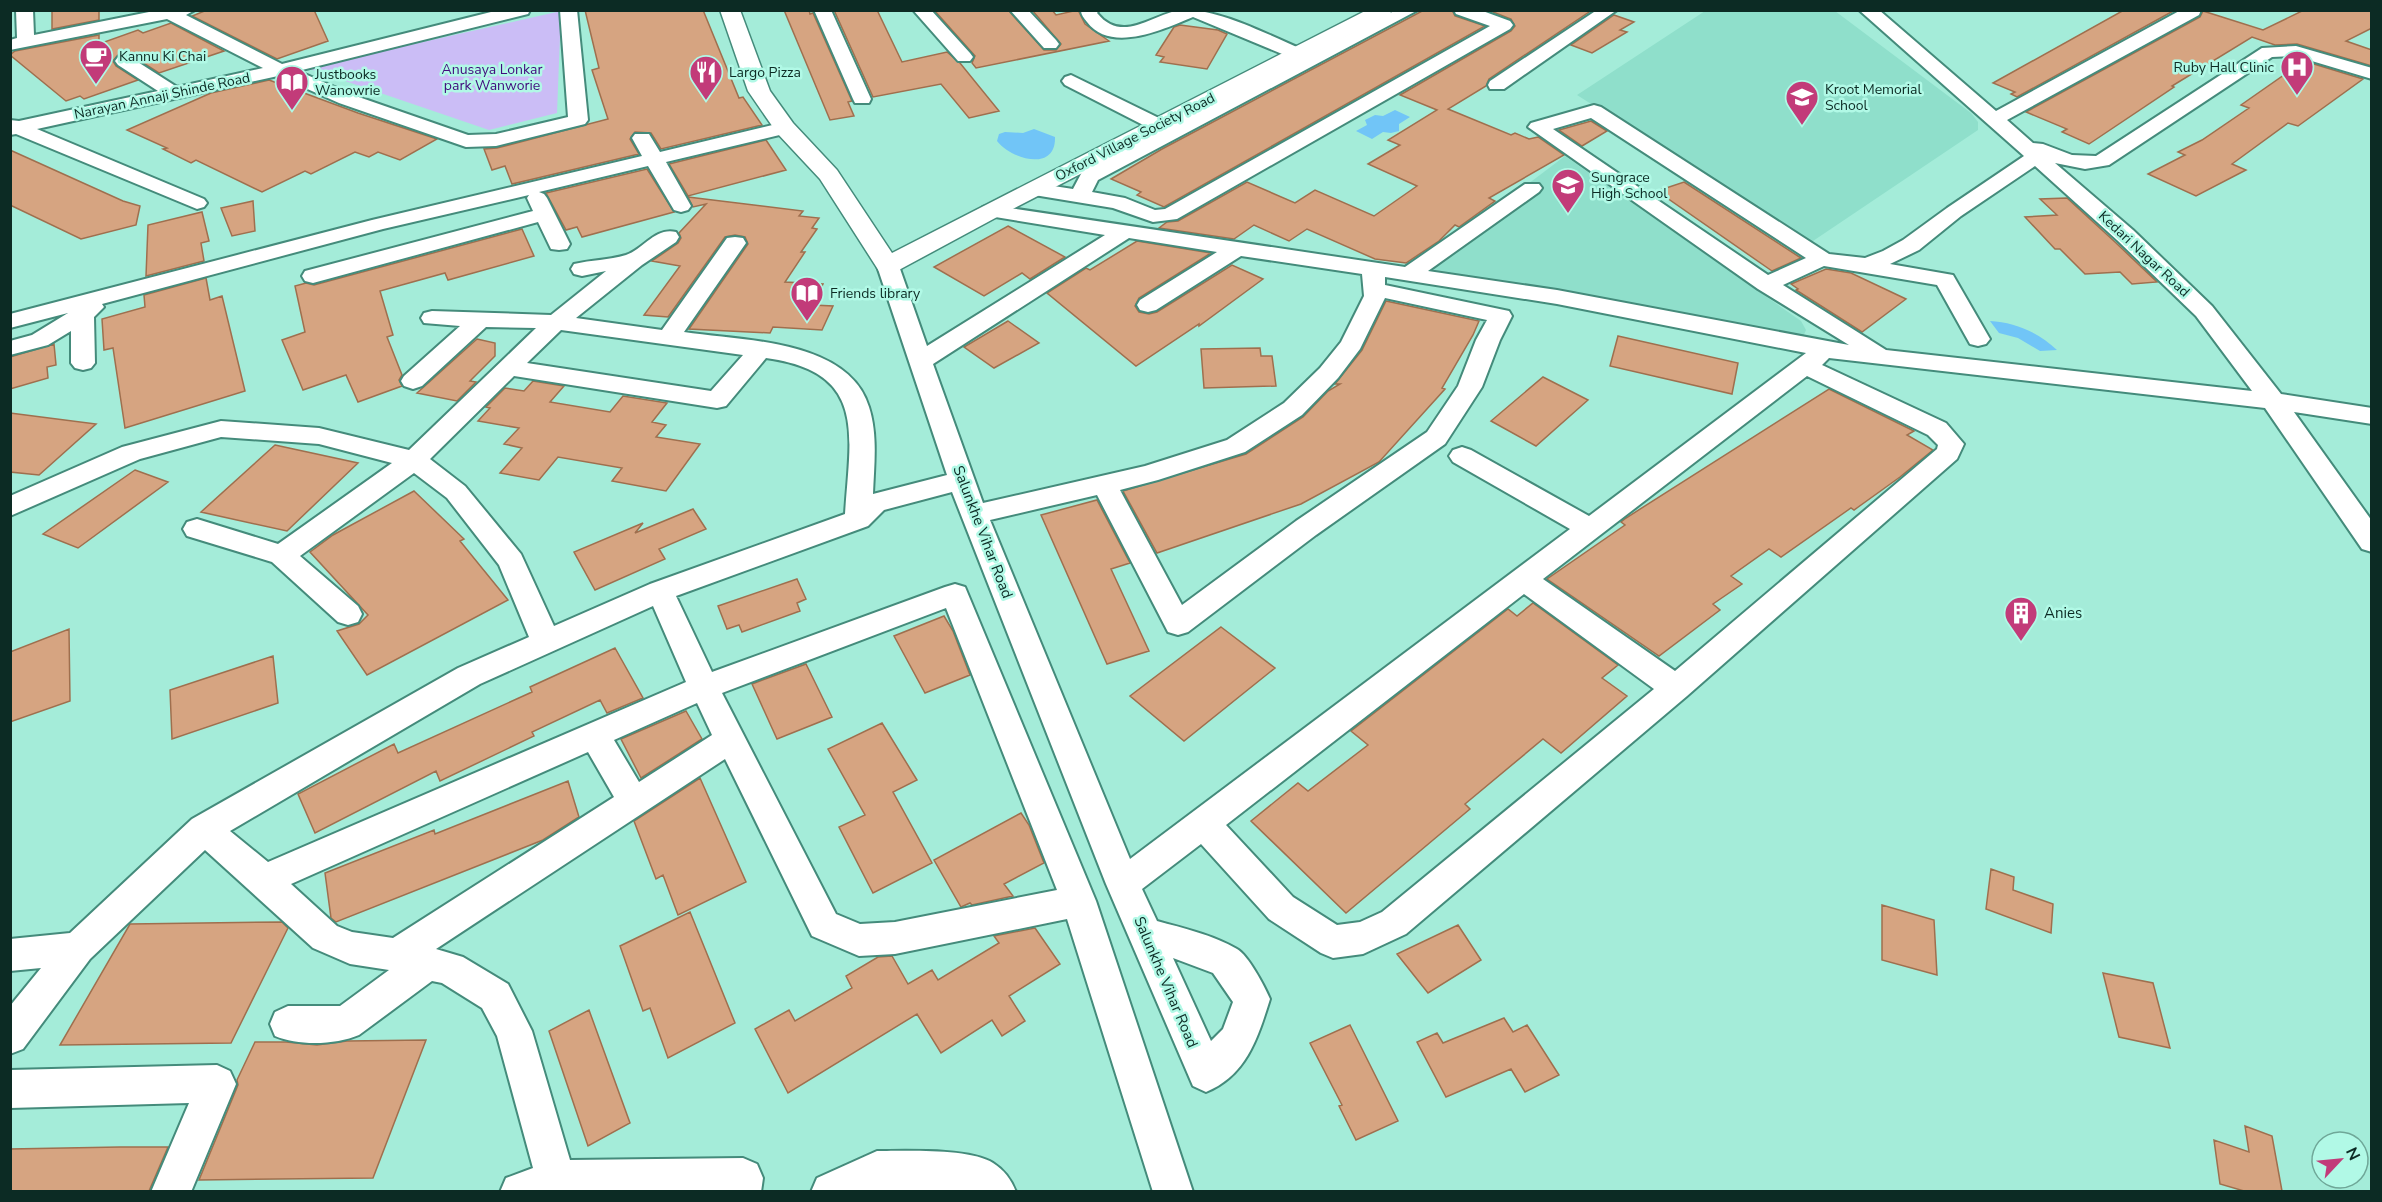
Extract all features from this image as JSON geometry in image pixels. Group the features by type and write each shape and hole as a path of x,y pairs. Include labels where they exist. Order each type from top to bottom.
{"street":[{"path":"24,10 18,44 178,12 280,70 346,99 466,141 496,140 578,120 568,10"},
{"name":"Narayan Annaji Shinde Road","path":"12,127 280,70 522,10"},
{"name":"Salunkhe Vihar Road","path":"730,10 759,91 785,128 829,175 888,266 967,496 1123,884 1206,1073 1238,1040 1252,999 1226,961 1186,945 1146,934"},
{"path":"822,10 862,99"},
{"path":"921,10 964,57"},
{"path":"1018,10 1050,44"},
{"path":"1091,10 1088,12 1102,28 1123,33 1194,11 1298,54"},
{"name":"Oxford Village Society Road","path":"888,266 990,211 1383,10"},
{"path":"1075,196 1089,176 1410,10"},
{"path":"1035,189 1118,202 1153,216 1170,216 1504,25 1462,10"},
{"path":"1497,85 1609,10"},
{"name":"Kedari Nagar Road","path":"1867,10 1891,28 2124,235 2204,311 2272,401 2372,542"},
{"path":"1993,120 2193,11"},
{"path":"2014,138 2073,162 2089,164 2102,160 2268,52 2296,51 2372,74"},
{"path":"124,62 174,93"},
{"path":"1071,81 1158,125"},
{"path":"1884,357 1766,284 1538,127 1594,111 1822,259 1945,280 1978,339"},
{"path":"12,127 197,203"},
{"path":"10,321 120,291 532,188 785,128"},
{"path":"642,138 681,206"},
{"path":"1854,264 1867,265 1892,256 1911,245 1954,212 2035,157"},
{"path":"532,188 559,244"},
{"path":"1408,275 1532,188"},
{"path":"990,211 1237,249 1374,280 1391,291 1501,316 1488,340 1470,387 1436,438 1306,528 1178,624 1104,484"},
{"path":"313,276 544,214"},
{"path":"921,361 1124,232"},
{"path":"282,555 414,460 556,322 634,260 668,237"},
{"path":"668,338 735,243"},
{"path":"1211,245 1143,298 1237,249"},
{"path":"1766,284 1822,259"},
{"path":"582,269 634,260"},
{"path":"1374,280 1408,275 1557,297 1815,358 1884,357 2272,401 2372,416"},
{"path":"10,1036 78,948 204,829 469,676 660,591 858,519 875,521 967,496 1104,484 1149,474 1236,446 1293,409 1329,373 1352,344 1375,296 1374,280"},
{"path":"10,348 40,340 120,291"},
{"path":"82,314 83,363"},
{"path":"432,318 556,322 788,354 820,366 842,380 855,398 862,437 858,519"},
{"path":"413,381 480,320"},
{"path":"509,369 717,400 760,350"},
{"path":"1123,884 1815,358"},
{"path":"1203,823 1281,908 1333,942 1363,938 1394,923 1676,688 1948,453 1951,444 1937,429 1815,358"},
{"path":"10,507 131,453 221,429 319,435 414,460 456,492 511,561 546,642"},
{"path":"1462,456 1591,529"},
{"path":"197,528 282,555 348,615"},
{"path":"1524,580 1676,688"},
{"path":"660,591 704,687 825,925 859,940 895,938 1079,901"},
{"path":"264,880 704,687 955,594 1079,901 1173,1191"},
{"path":"595,736 634,802"},
{"path":"288,1024 346,1023 412,959 634,802 731,739"},
{"path":"204,829 264,880 325,937 350,948 412,959 450,969 495,996 514,1031 538,1186 743,1178 741,1191"},
{"path":"10,955 78,948"},
{"path":"10,1089 217,1083 171,1191"},
{"path":"831,1191 877,1171 924,1171 978,1176 996,1191"}],"shaded area":[{"name":"Kroot Memorial School","path":"1705,11 1835,11 1971,113 1978,122 1978,130 1810,243 1577,95"},
{"name":"Sungrace High School","path":"1565,156 1801,321 1806,330 1803,337 1412,272"}],"green space":[{"name":"Anusaya Lonkar park Wanworie","path":"561,11 557,113 489,130 307,68"}],"water":[{"path":"1395,110 1410,117 1399,124 1399,131 1383,132 1372,139 1356,131 1367,125 1365,120 1375,115 1383,116"},
{"path":"1034,129 1055,137 1053,148 1041,159 1022,157 1004,148 997,141 999,134 1005,132 1023,133"},
{"path":"1990,321 2026,330 2042,338 2057,350 2040,351 2018,338 1999,333"}],"building":[{"path":"52,10 99,10 99,20 52,29"},
{"path":"207,10 314,10 328,41 277,59 192,16"},
{"path":"585,10 703,10 739,98 743,97 762,125 661,149 651,133 635,132 630,139 639,154 512,184 505,166 492,170 484,149 497,148 608,119 592,70 599,68"},
{"path":"784,10 809,10 810,14 813,13 852,101 848,102 854,116 830,120"},
{"path":"834,10 877,10 902,62 947,52 960,63 999,111 969,118 941,84 873,97"},
{"path":"934,10 1008,10 1044,50 1056,50 1061,44 1032,10 1052,10 1056,15 1078,10 1085,24 1109,41 976,68 972,63 975,56"},
{"path":"1424,10 1452,10 1455,16 1485,26 1164,207 1137,195 1141,192 1111,179 1162,149"},
{"path":"1488,10 1592,10 1489,79 1486,86 1448,109 1511,135 1515,133 1529,139 1538,137 1564,155 1489,198 1495,201 1459,227 1455,225 1439,241 1406,263 1375,259 1307,229 1289,241 1254,225 1234,239 1159,228 1167,222 1178,221 1247,182 1295,203 1315,190 1374,216 1417,186 1368,164 1400,145 1388,140 1437,110 1400,95 1511,31 1515,26 1511,19"},
{"path":"2124,10 2175,10 2017,97 2011,94 2015,92 1993,83"},
{"path":"2304,10 2372,10 2372,28 2346,41 2372,50 2372,66 2297,44 2275,45 2252,37 2172,86 2174,87 2089,144 2062,132 2067,129 2026,112 2200,17 2203,11 2263,30"},
{"path":"1614,15 1634,22 1620,30 1627,32 1592,53 1571,45"},
{"path":"171,23 224,51 159,73 131,55 118,55 113,61 116,66 138,80 84,99 80,96 66,101 10,55 15,51 99,35 99,44 138,30 143,33"},
{"path":"1180,25 1218,30 1227,34 1207,69 1160,62 1164,57 1156,55 1174,27"},
{"path":"2304,61 2363,79 2298,126 2288,123 2232,164 2246,170 2196,196 2148,174 2185,155 2178,152 2202,140 2249,108 2241,105"},
{"path":"269,80 437,139 400,160 378,152 369,157 355,152 311,174 305,171 262,192 196,160 191,163 163,149 167,148 127,130 211,93"},
{"path":"1591,121 1607,131 1582,146 1559,130"},
{"path":"766,140 786,170 688,196 669,164"},
{"path":"10,150 123,201 140,206 136,225 81,239 10,205"},
{"path":"647,169 674,212 582,237 577,227 566,230 546,193"},
{"path":"1684,182 1801,258 1772,271 1657,191"},
{"path":"688,197 803,211 799,216 819,218 812,228 817,229 801,252 805,252 785,282 823,284 813,305 833,306 822,330 773,327 770,333 689,329 748,244 745,237 735,235 725,237 668,317 644,315 680,266 652,261 678,243 681,238 679,233 706,204 693,207"},
{"path":"2067,198 2157,282 2132,284 2120,272 2085,274 2060,249 2055,249 2025,217 2057,215 2040,199"},
{"path":"253,201 255,231 232,236 221,208"},
{"path":"202,212 209,241 201,243 204,261 146,276 148,225"},
{"path":"1008,226 1065,257 1030,279 1022,273 984,296 934,267"},
{"path":"522,229 534,256 448,280 445,273 380,291 393,335 387,337 402,375 399,380 402,386 358,402 346,375 303,390 282,340 305,332 295,286 306,283 314,285"},
{"path":"1137,241 1211,253 1139,298 1135,306 1139,312 1149,314 1157,312 1232,265 1263,279 1199,326 1199,324 1136,366 1047,293 1086,268 1090,270"},
{"path":"1826,269 1851,273 1906,299 1862,332 1796,290 1798,289 1791,284"},
{"path":"206,278 210,300 222,296 245,391 125,428 113,348 104,350 102,319 145,307 144,295"},
{"path":"1386,301 1479,321 1442,388 1445,389 1379,462 1301,504 1157,553 1123,491 1246,454 1303,417 1328,391 1340,384 1335,384 1362,350"},
{"path":"1008,321 1039,343 994,368 964,347"},
{"path":"1618,336 1738,363 1732,394 1610,366"},
{"path":"477,339 495,343 495,356 470,381 476,382 457,401 417,393"},
{"path":"54,344 56,365 47,367 48,378 10,389 10,357"},
{"path":"1260,348 1261,356 1272,356 1276,386 1204,388 1201,349"},
{"path":"1543,377 1588,400 1536,446 1491,421"},
{"path":"533,381 564,386 550,402 610,412 623,396 667,403 652,422 666,425 656,437 700,444 666,491 612,481 622,468 558,457 539,480 500,473 522,448 504,444 519,428 478,421 490,408 486,407 505,388 524,391"},
{"path":"1829,389 1914,431 1907,435 1933,450 1854,510 1851,508 1781,557 1769,549 1731,576 1742,584 1713,604 1720,610 1659,656 1547,579 1625,525 1621,522 1626,518"},
{"path":"10,413 96,424 39,475 10,472"},
{"path":"275,445 358,463 287,531 201,512"},
{"path":"135,470 168,482 78,548 43,534"},
{"path":"414,491 464,539 460,541 508,600 367,675 337,631 359,624 368,615 310,552 333,535"},
{"path":"1097,500 1130,563 1111,569 1149,651 1107,664 1041,515"},
{"path":"693,509 706,529 659,549 665,559 595,590 574,552 643,523 635,533"},
{"path":"797,579 806,599 797,603 800,611 742,632 739,625 727,629 718,606"},
{"path":"1533,603 1618,665 1602,678 1627,696 1561,753 1543,739 1465,804 1470,809 1346,913 1251,821 1298,783 1308,791 1368,745 1351,731 1508,609 1517,616"},
{"path":"944,616 953,631 970,675 925,693 894,636"},
{"path":"1221,627 1275,668 1184,741 1130,696"},
{"path":"69,629 70,701 10,722 10,652"},
{"path":"615,648 643,698 607,713 600,700 532,732 534,736 440,781 436,771 315,833 298,794 394,744 398,753 532,692 530,687"},
{"path":"273,656 278,703 172,739 170,690"},
{"path":"806,664 832,717 777,739 752,684"},
{"path":"686,711 702,739 641,778 621,739"},
{"path":"882,723 917,780 893,792 932,863 873,893 839,827 865,815 828,749"},
{"path":"700,778 746,882 678,915 663,875 656,879 634,821"},
{"path":"568,781 579,817 543,840 336,922 331,918 325,873 434,830 435,834"},
{"path":"1021,813 1029,825 1044,863 1004,884 1013,896 972,905 970,903 961,907 934,860"},
{"path":"1991,869 2014,877 2013,890 2053,904 2051,933 1986,909"},
{"path":"1882,905 1934,920 1937,975 1882,960"},
{"path":"690,912 735,1023 668,1058 650,1008 643,1011 620,946"},
{"path":"282,922 288,928 231,1043 60,1045 130,924"},
{"path":"1458,925 1481,960 1428,993 1397,954"},
{"path":"1035,928 1060,964 1009,996 1025,1021 1002,1036 992,1020 941,1053 917,1014 788,1093 755,1029 789,1010 795,1021 852,988 846,976 878,957 892,956 908,984 932,970 938,980 999,943 994,936"},
{"path":"2103,973 2153,983 2170,1048 2119,1037"},
{"path":"589,1010 630,1123 588,1146 549,1031"},
{"path":"1504,1018 1513,1032 1527,1025 1559,1075 1525,1092 1511,1069 1446,1097 1417,1042 1437,1033 1443,1043"},
{"path":"1350,1025 1398,1121 1356,1140 1339,1106 1342,1105 1310,1043"},
{"path":"426,1040 373,1178 199,1180 238,1085 237,1080 255,1042 317,1045 347,1041"},
{"path":"2245,1126 2272,1136 2282,1191 2244,1191 2220,1184 2214,1140 2249,1152"},
{"path":"168,1147 149,1191 10,1191 10,1149"}],"place":[{"name":"Kannu Ki Chai","path":"96,85"},
{"name":"Ruby Hall Clinic","path":"2297,96"},
{"name":"Largo Pizza","path":"706,101"},
{"name":"Justbooks Wanowrie","path":"292,111"},
{"name":"Kroot Memorial School","path":"1802,126"},
{"name":"Sungrace High School","path":"1568,214"},
{"name":"Friends library","path":"807,322"},
{"name":"Anies","path":"2021,642"}]}
